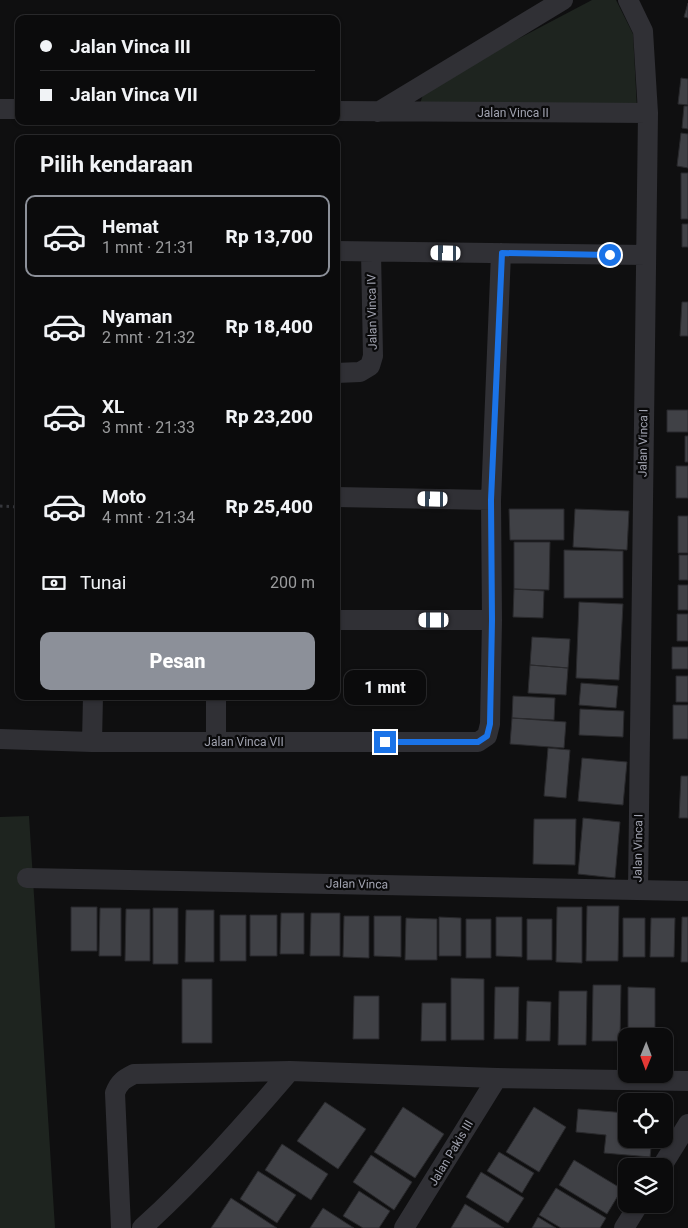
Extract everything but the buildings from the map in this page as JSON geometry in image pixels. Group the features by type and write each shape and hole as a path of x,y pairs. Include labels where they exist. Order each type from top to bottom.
{"street":[{"path":"378,112 563,0"},
{"name":"Jalan Vinca I","path":"628,0 643,31 648,113 638,890"},
{"path":"0,109 15,109"},
{"name":"Jalan Vinca II","path":"340,111 648,113"},
{"path":"340,251 646,255"},
{"name":"Jalan Vinca IV","path":"340,373 360,372 370,366 373,356 371,252"},
{"path":"340,620 492,620 491,500 502,253"},
{"path":"340,497 491,500"},
{"name":"Jalan Vinca VII","path":"0,739 92,742 478,742 487,736 490,724 492,620"},
{"path":"92,742 93,700"},
{"path":"216,700 216,742"},
{"name":"Jalan Vinca","path":"27,878 688,891"},
{"path":"142,1228 176,1197 230,1142 290,1071"},
{"path":"121,1228 115,1093 118,1085 134,1074 290,1071 497,1078 688,1081"},
{"name":"Jalan Pakis III","path":"404,1228 497,1078"},
{"path":"667,1158 688,1124"},
{"path":"624,1228 633,1213"}],"path":[{"path":"0,506 15,507"}],"shaded area":[{"path":"592,0 616,0 633,34 637,109 419,107 425,88"},
{"path":"29,816 55,1228 0,1228 0,817"}],"route":[{"path":"385,742 478,742 487,736 490,724 492,620 491,500 502,253 610,255"}]}
